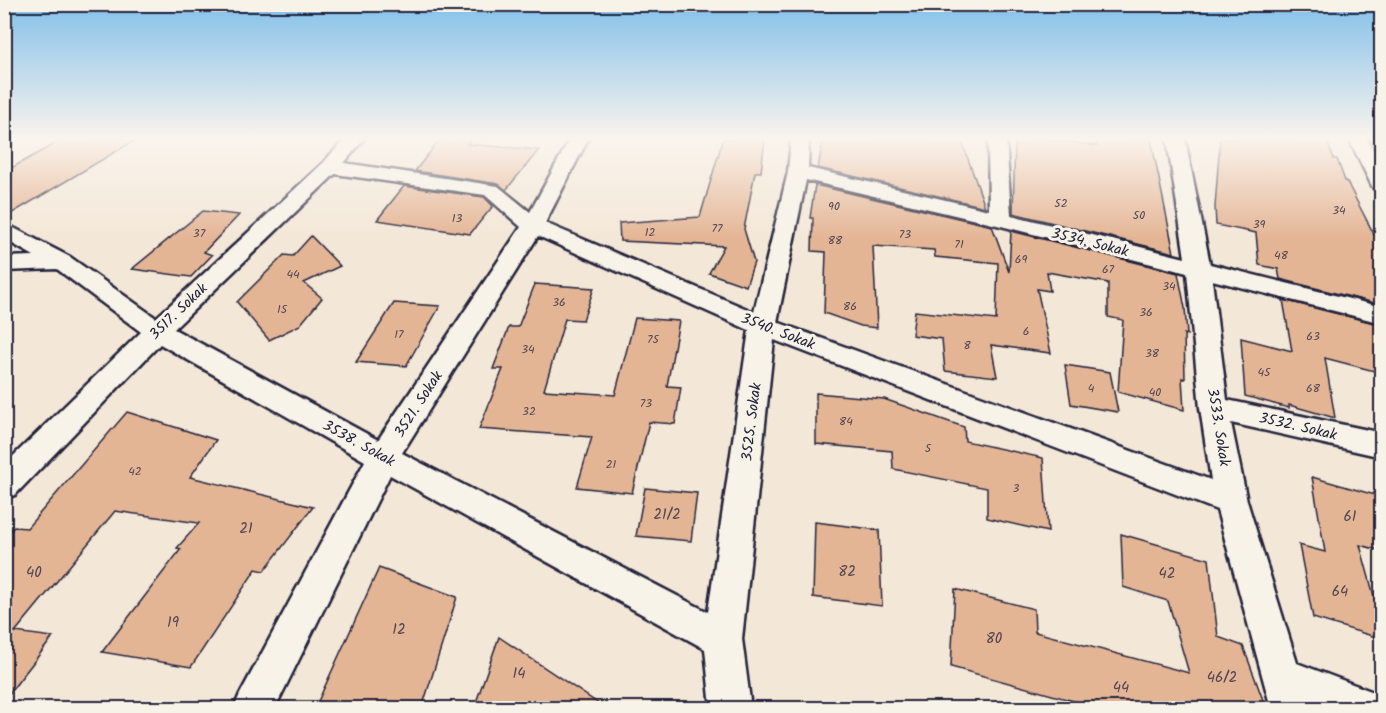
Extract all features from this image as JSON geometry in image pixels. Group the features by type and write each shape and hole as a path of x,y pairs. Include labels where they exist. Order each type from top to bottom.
{"street":[{"name":"3517. Sokak","path":"4,486 157,331 324,172"},
{"name":"3540. Sokak","path":"367,172 491,190 532,226 763,326 1231,501"},
{"name":"3521. Sokak","path":"254,708 383,457 532,226 561,172"},
{"name":"3525. Sokak","path":"731,708 723,639 763,326 798,172"},
{"name":"3534. Sokak","path":"799,172 999,219 1382,315"},
{"path":"998,172 999,219"},
{"name":"3533. Sokak","path":"1182,172 1199,270 1214,408 1231,501 1285,692"},
{"path":"1375,172 1382,186"},
{"name":"3538. Sokak","path":"4,230 62,262 157,331 383,457 723,639"},
{"path":"4,264 62,262"},
{"name":"3532. Sokak","path":"1214,408 1382,445"},
{"path":"1285,692 1365,708"}],"building":[{"path":"4,172 81,172 4,218"},
{"path":"423,172 521,172 506,190 498,184"},
{"path":"713,172 755,172 744,229 754,262 746,286 709,273 724,246 620,241 619,223 700,217"},
{"path":"836,172 973,172 985,207"},
{"path":"1014,172 1158,172 1174,253 1013,213"},
{"path":"1218,172 1342,172 1382,250 1382,305 1280,279 1278,269 1259,265 1256,233 1216,225"},
{"path":"815,185 992,226 1009,272 1011,231 1178,273 1185,308 1187,335 1184,334 1185,379 1182,378 1184,410 1118,392 1123,320 1108,317 1108,283 1047,272 1050,291 1037,289 1051,353 991,345 997,377 945,371 942,339 912,335 915,311 996,320 998,263 935,257 934,250 873,246 877,328 861,326 824,313 826,252 812,251 813,218 810,218"},
{"path":"404,186 484,197 493,206 470,234 377,220"},
{"path":"203,211 239,215 204,252 212,255 191,277 132,269"},
{"path":"311,236 340,266 304,283 322,298 300,325 269,340 237,302 284,255 293,256"},
{"path":"535,284 594,288 583,320 565,319 544,390 615,395 635,318 679,321 667,386 681,387 675,424 649,422 632,493 577,487 592,437 479,429 503,369 493,369 509,327 518,327"},
{"path":"1283,300 1382,325 1382,373 1325,358 1335,418 1245,396 1241,338 1292,351"},
{"path":"394,303 440,306 406,366 356,362"},
{"path":"1065,365 1110,372 1118,412 1071,404"},
{"path":"816,393 884,399 964,427 965,441 1043,458 1048,532 987,518 987,488 893,469 892,451 816,444"},
{"path":"127,412 216,440 190,477 313,507 264,571 256,569 191,667 102,652 181,549 177,548 199,523 115,511 15,632 53,637 4,700 4,537 14,527 27,528"},
{"path":"1312,477 1382,497 1382,551 1360,545 1382,625 1382,639 1313,618 1299,545 1325,552"},
{"path":"645,488 697,493 691,541 636,536"},
{"path":"815,522 879,530 882,606 813,597"},
{"path":"1121,534 1209,559 1218,637 1243,646 1266,708 1081,708 1081,703 951,667 955,589 1034,609 1035,632 1189,673 1168,601 1123,587"},
{"path":"379,568 457,597 422,708 315,708"},
{"path":"499,637 605,708 474,708"}]}
